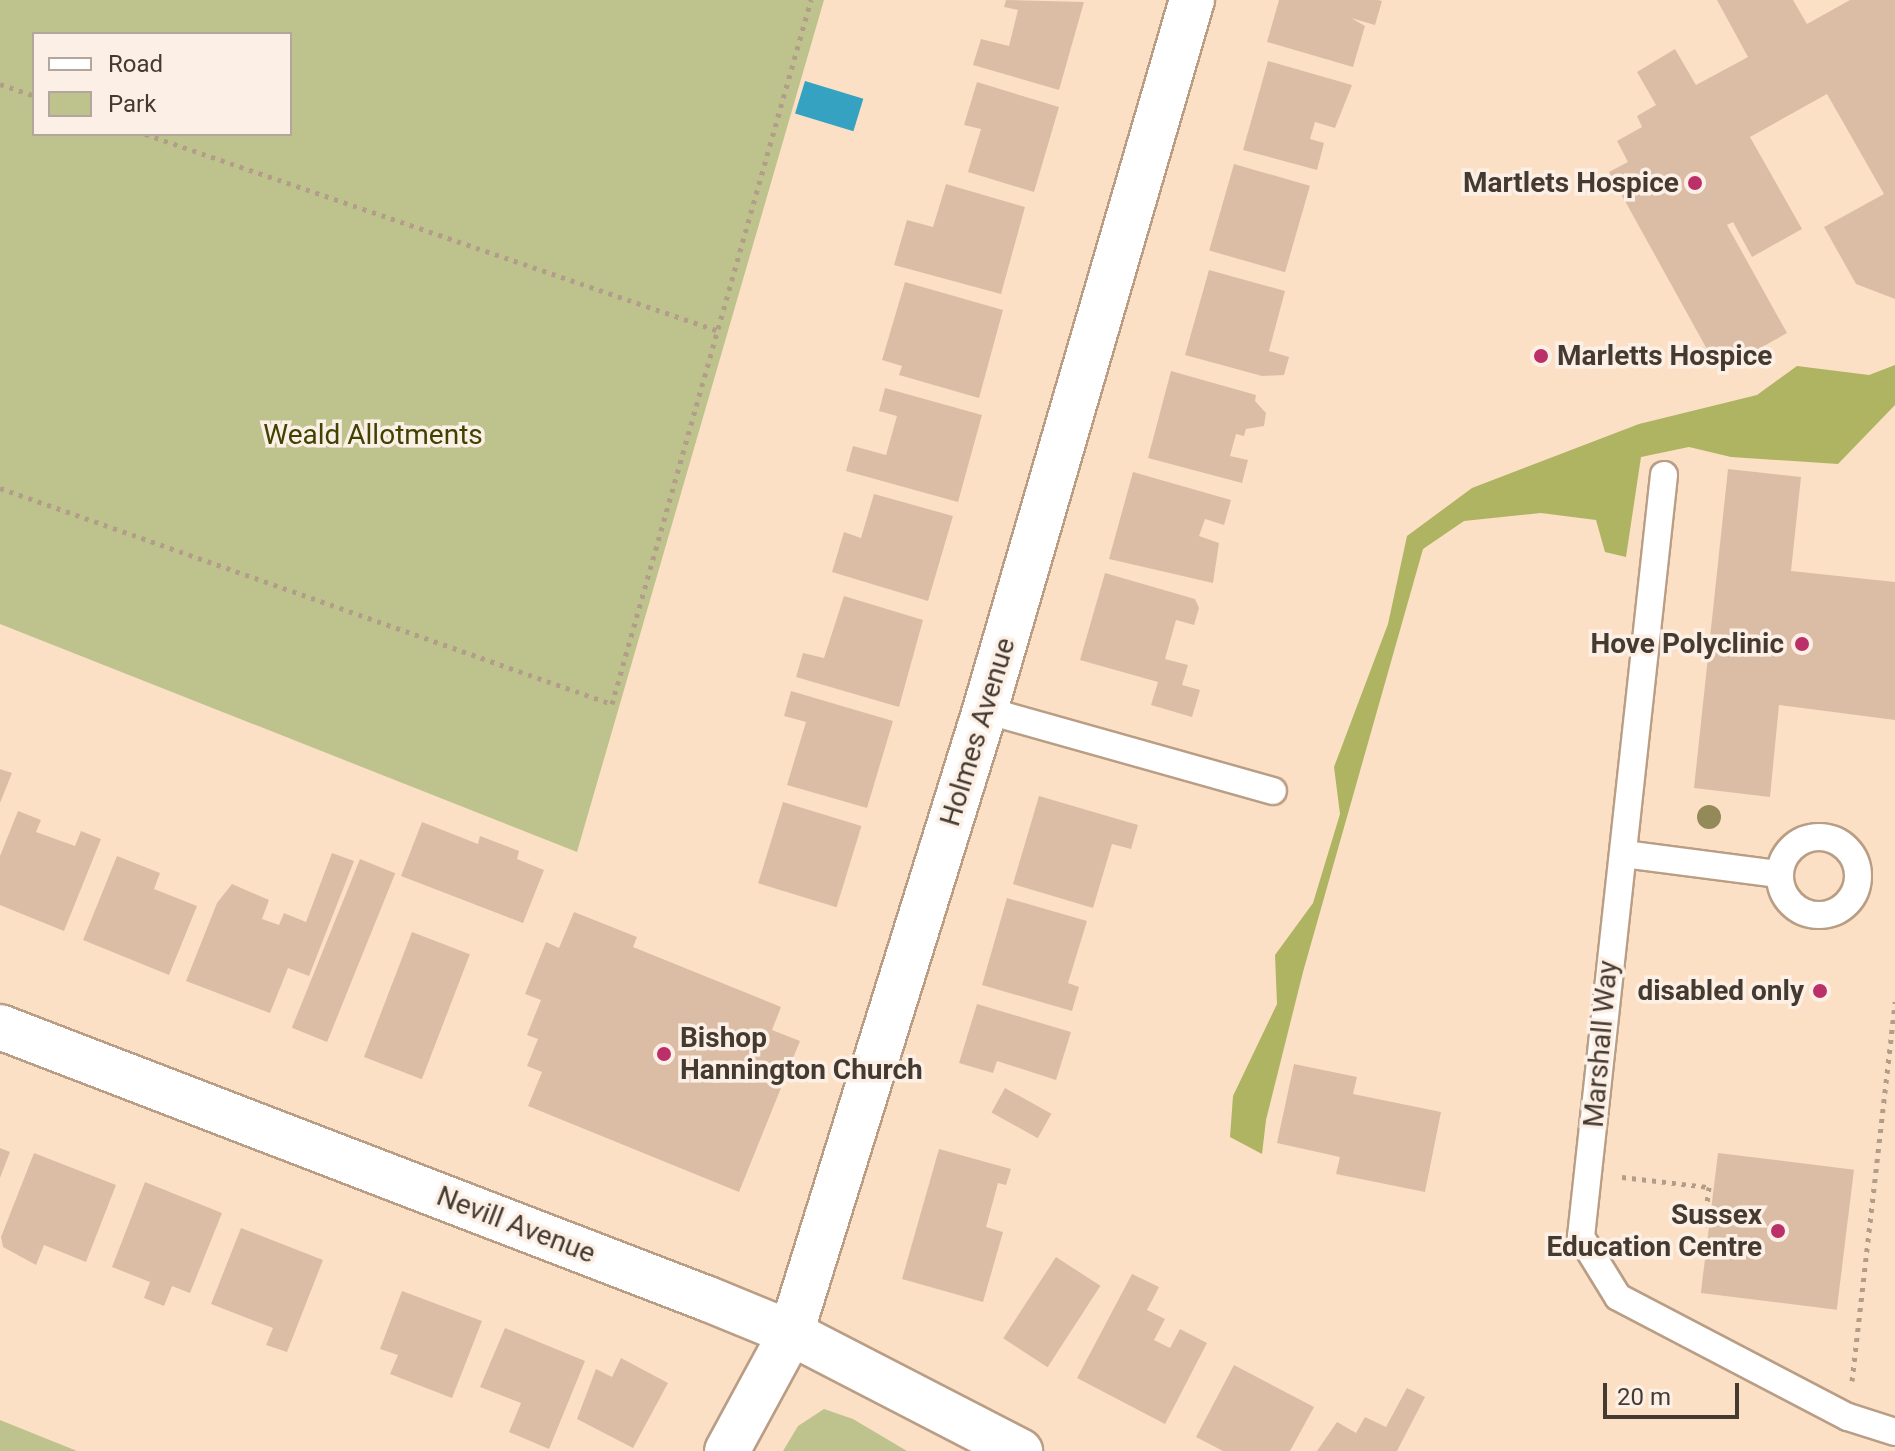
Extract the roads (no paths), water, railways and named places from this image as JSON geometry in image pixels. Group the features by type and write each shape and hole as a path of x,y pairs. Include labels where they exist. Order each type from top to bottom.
{"street":[{"name":"Holmes Avenue","path":"727,1451 791,1333 985,710 1192,0"},
{"name":"Nevill Avenue","path":"0,1027 791,1333 1020,1451"}],"lane":[{"name":"Marshall Way","path":"1664,475 1624,854 1604,997 1581,1237 1618,1297 1848,1417 1895,1432"},
{"path":"985,710 1273,791"},
{"path":"1624,854 1779,874"}],"water":[{"path":"805,81 863,99 853,131 795,114"}],"place":[{"name":"Martlets Hospice","path":"1695,183"},
{"name":"Marletts Hospice","path":"1541,356"},
{"name":"Hove Polyclinic","path":"1802,644"},
{"name":"disabled only","path":"1820,991"},
{"name":"Bishop Hannington Church","path":"664,1054"},
{"name":"Sussex Education Centre","path":"1778,1231"}],"park label":[{"name":"Weald Allotments","path":"373,435"}]}
